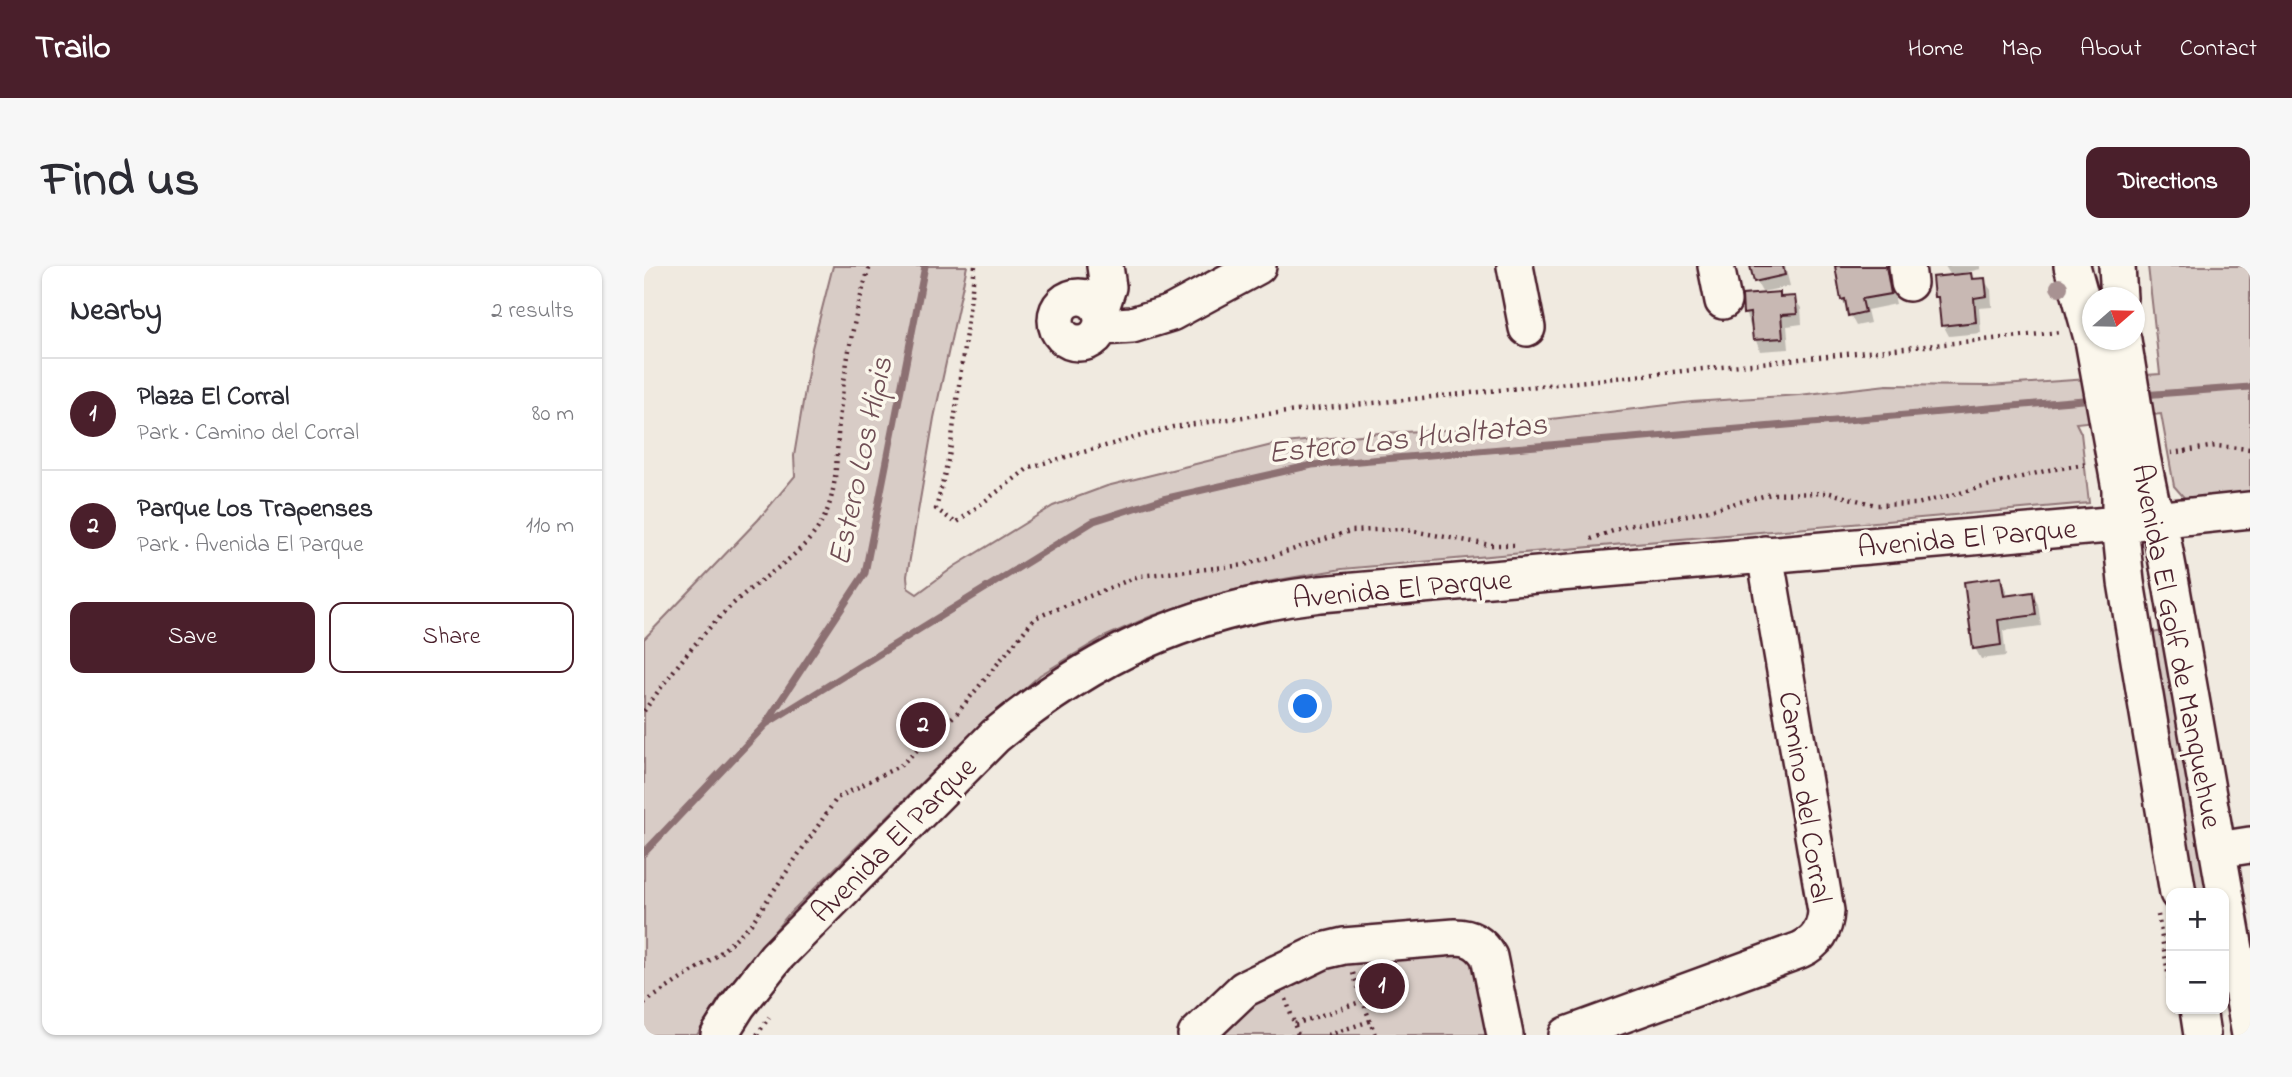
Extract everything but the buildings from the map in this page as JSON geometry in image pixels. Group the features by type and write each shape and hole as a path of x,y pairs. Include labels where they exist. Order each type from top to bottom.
{"street":[{"path":"1105,266 1108,287 1101,319 1132,325 1163,316 1258,266"},
{"path":"1515,266 1527,328"},
{"path":"1716,266 1723,301"},
{"name":"Avenida El Golf de Manquehue","path":"2072,266 2082,293"},
{"path":"2117,266 2118,287"},
{"name":"Avenida El Golf de Manquehue","path":"2102,350 2127,453 2159,520 2234,848 2250,1035"},
{"name":"Avenida El Golf de Manquehue","path":"2127,453 2120,489 2120,524 2126,582 2177,888"},
{"name":"Avenida El Parque","path":"719,1035 738,1005 776,957 995,736 1065,682 1129,647 1194,621 1248,605 1290,597 2120,524 2250,510"},
{"name":"Camino del Corral","path":"1567,1035 1800,950 1815,941 1824,927 1826,911 1765,554"},
{"path":"1196,1035 1244,989 1323,951 1344,946 1455,937 1471,939 1489,957 1505,1035"},
{"path":"2199,1014 2202,1035"}],"path":[{"path":"644,711 681,659 710,626 744,594 781,566 817,530 830,501 851,335 870,266"},
{"path":"975,266 950,452 936,509 956,523 1030,467 1173,427 1285,412 2082,340"},
{"path":"1589,540 1627,526 1693,514 1771,494 1830,493 1876,505 1917,504 2127,453 2216,446 2250,449"},
{"path":"644,1003 718,955 751,924 837,798 901,765 958,712 1035,618 1139,576 1245,565 1350,531 1401,529 1490,545 1527,545"},
{"path":"1344,946 1375,1035"},
{"path":"1294,1024 1363,1001"},
{"path":"757,1035 772,1012"},
{"path":"1328,1035 1370,1021"}],"shaded area":[{"path":"833,266 967,266 934,418 907,576 908,588 917,594 955,566 1053,506 1107,486 1276,444 1379,433 1468,429 1692,402 1799,395 1887,385 1989,386 2160,374 2148,266 2250,266 2250,494 2187,501 2174,486 2161,414 2076,423 2081,433 2089,503 1342,569 1267,582 1210,596 1149,617 1102,638 1040,675 929,775 788,915 721,995 697,1035 644,1035 644,639 758,520 795,476 794,456 812,348"},
{"path":"2163,631 2210,888 2190,888 2152,633"},
{"path":"1460,949 1479,963 1491,1035 1216,1035 1248,1003 1315,969 1343,962"}],"waterway":[{"name":"Estero Los Hipis","path":"768,720 865,573 925,266"},
{"name":"Estero Las Hualtatas","path":"2142,395 2250,387"},
{"name":"Estero Las Hualtatas","path":"644,853 766,724 1094,521 1163,499 1312,465 2095,399"}],"place":[{"name":"Parque Los Trapenses","path":"923,725"},
{"name":"Plaza El Corral","path":"1382,986"}]}
